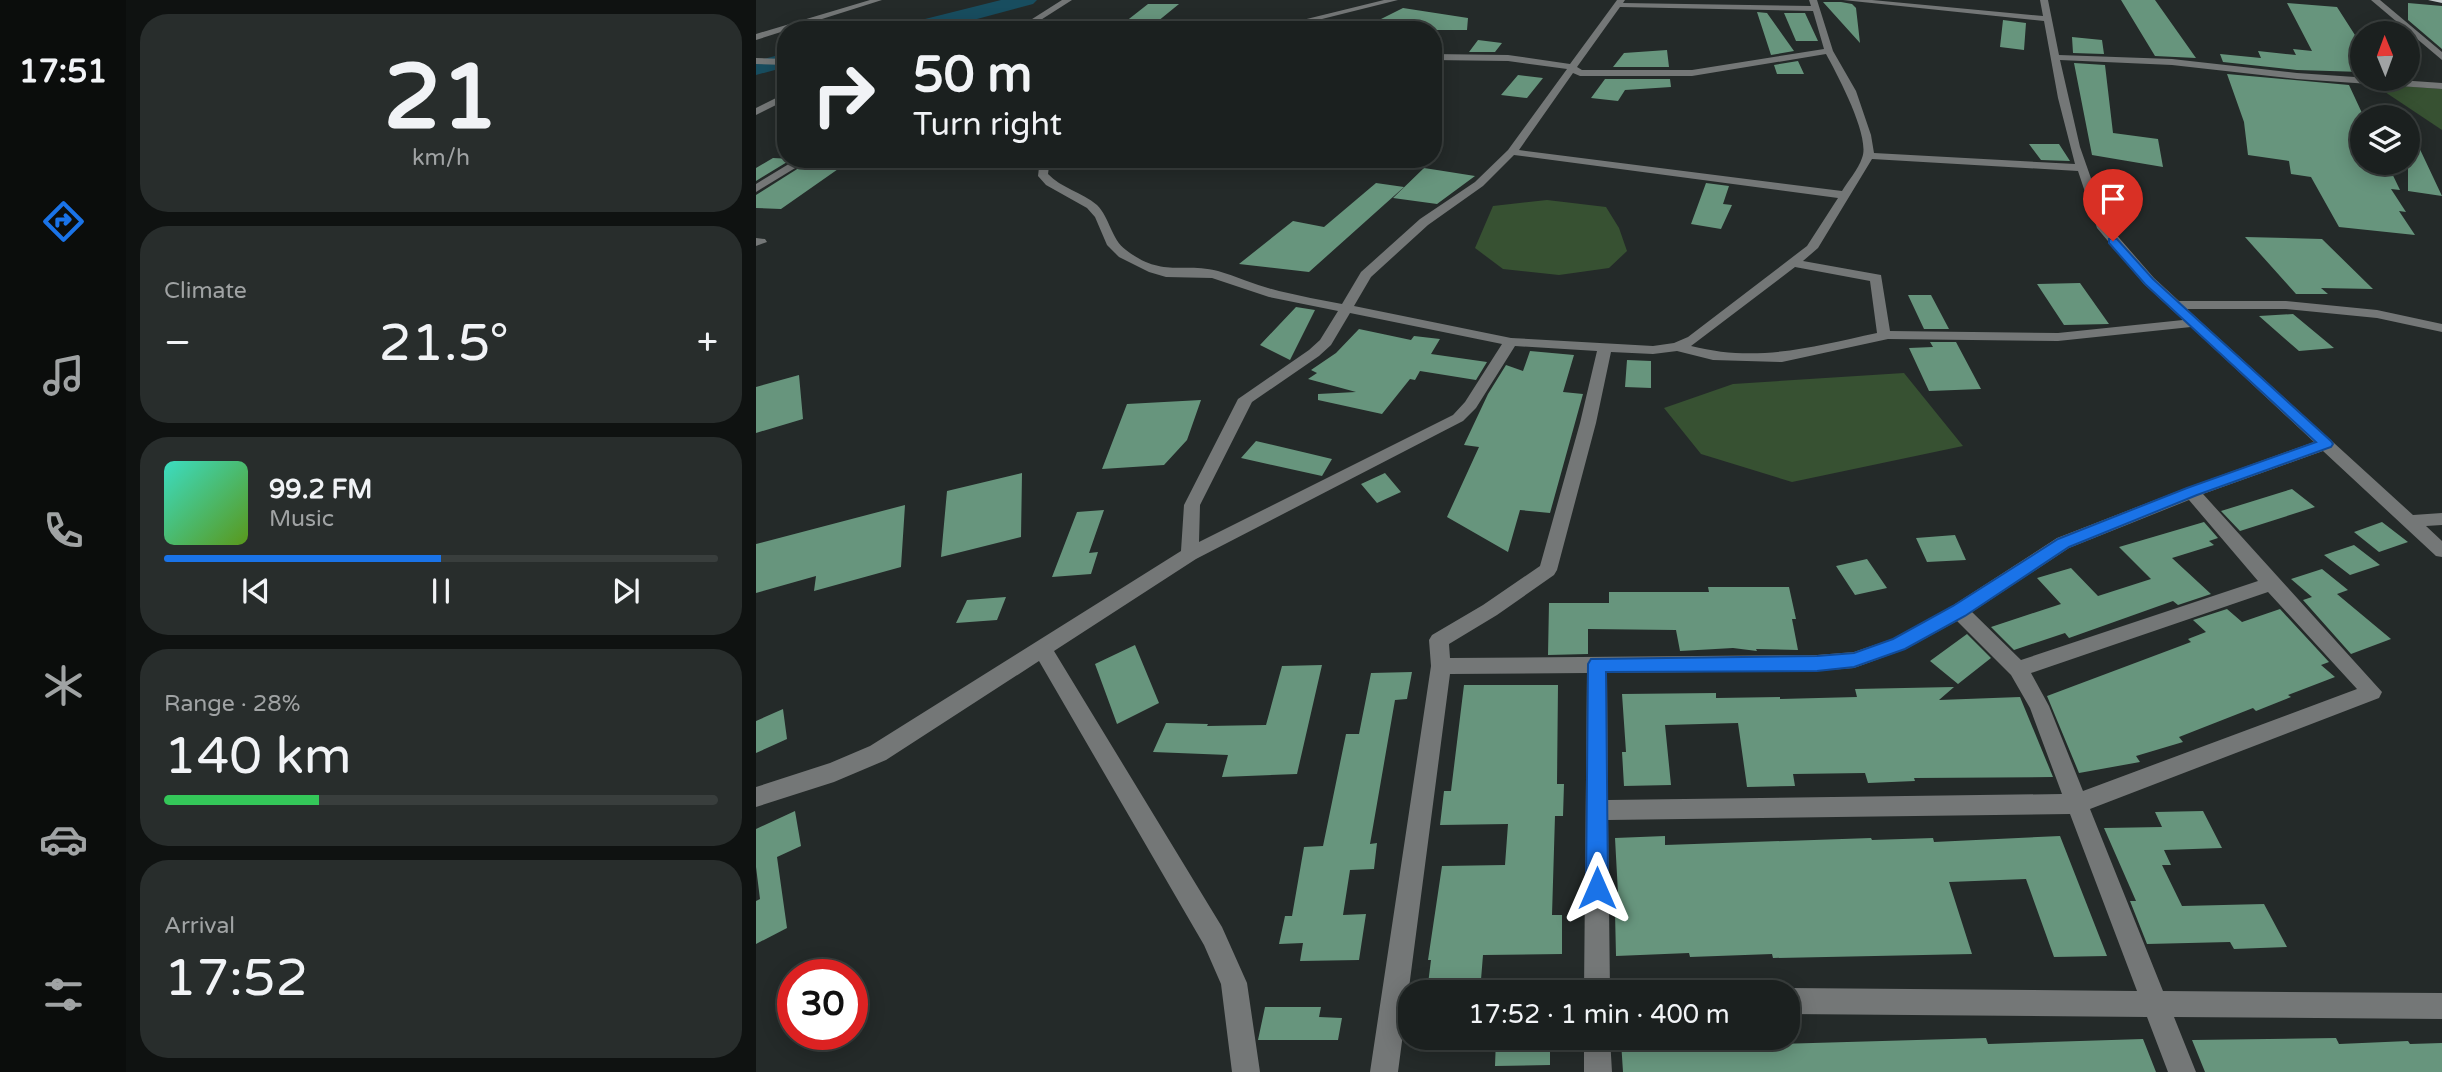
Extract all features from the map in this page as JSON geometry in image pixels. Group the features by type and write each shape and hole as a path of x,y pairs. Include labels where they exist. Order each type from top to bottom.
{"main road":[{"path":"2432,0 2442,1"}],"street":[{"path":"809,21 878,0"},
{"path":"1034,21 1068,0"},
{"path":"1304,21 1394,0"},
{"path":"1847,0 2047,19"},
{"path":"2044,0 2054,57 2082,168 2101,225 2126,257 2193,323 2442,551"},
{"path":"2375,0 2442,57"},
{"path":"1043,168 1042,174 1050,183 1091,206 1100,216 1113,245 1153,270 1166,273 1213,274 1256,290 1346,307 1511,342 1653,350 1677,347 1693,340 1812,248 1869,156 1866,135 1851,91 1829,51 1815,5 1619,2 1512,152 1479,184 1394,246 1366,275 1346,307 1326,342 1246,399 1192,505 1190,554"},
{"path":"1047,4 1056,8"},
{"path":"756,37 777,31"},
{"path":"1442,57 1508,58 1572,67 1580,73 1692,72 1829,51"},
{"path":"2054,57 2172,62 2297,76 2442,86"},
{"path":"756,61 777,62"},
{"path":"756,112 777,101"},
{"path":"1512,152 1844,195"},
{"path":"1869,156 2082,168"},
{"path":"756,189 790,168"},
{"path":"1793,264 1876,278 1884,335"},
{"path":"2174,304 2286,304 2377,314 2442,328"},
{"path":"1677,347 1713,356 1782,358 1884,335 2058,337 2193,323"},
{"path":"756,797 834,772 878,753 1190,554 1458,418 1471,405 1511,342"},
{"path":"1384,1072 1441,666 1439,640 1490,610 1548,570 1588,423 1605,348"},
{"path":"1441,666 1817,663 1854,660 1899,644 1959,611 2063,543 2192,492 2326,444"},
{"path":"1597,810 2077,804 2372,692 2192,492"},
{"path":"2410,521 2442,519"},
{"path":"2018,669 2272,584"},
{"path":"1959,611 2018,669 2039,706 2182,1072"},
{"path":"1041,647 1213,936 1234,983 1246,1072"},
{"path":"1597,664 1597,980"},
{"path":"1800,1001 2442,1006"},
{"path":"1597,1050 1598,1072"}],"green space":[{"path":"2420,87 2442,89 2442,130 2420,115 2420,105 2404,105 2384,91 2420,91"},
{"path":"1547,200 1606,207 1619,228 1627,251 1609,268 1559,275 1503,269 1475,248 1493,206"},
{"path":"1904,373 1963,446 1792,482 1701,454 1664,408 1733,384"}],"building":[{"path":"2121,0 2155,0 2196,58 2155,56"},
{"path":"1823,2 1852,4 1856,8 1860,43"},
{"path":"2287,3 2337,7 2350,27 2350,72 2297,70 2223,62 2220,54 2261,58 2258,51 2296,55 2293,49 2312,51"},
{"path":"2408,3 2442,6 2442,49 2420,30 2420,21 2408,20"},
{"path":"1148,4 1179,4 1158,21 1126,21"},
{"path":"1403,8 1468,18 1467,30 1442,30 1442,21 1377,21"},
{"path":"1757,12 1767,13 1794,51 1771,55"},
{"path":"1784,13 1805,13 1818,41 1796,41"},
{"path":"2003,20 2026,23 2024,50 2000,47"},
{"path":"2072,37 2102,40 2104,54 2073,53"},
{"path":"1478,40 1502,43 1495,52 1469,52"},
{"path":"1667,50 1669,67 1613,67 1624,53"},
{"path":"1798,61 1804,74 1777,74 1774,65"},
{"path":"2074,63 2105,65 2113,133 2158,139 2163,167 2092,155"},
{"path":"2227,74 2349,85 2358,105 2350,105 2350,175 2393,175 2400,190 2391,189 2406,212 2399,211 2415,235 2339,227 2311,177 2291,174 2289,161 2248,155 2244,122"},
{"path":"1518,75 1543,78 1527,98 1501,95"},
{"path":"1605,79 1670,79 1671,87 1625,90 1618,101 1591,98"},
{"path":"2029,144 2059,144 2070,161 2041,160"},
{"path":"2420,149 2442,196 2408,191 2408,175 2420,175"},
{"path":"777,158 777,168 756,181 756,168"},
{"path":"799,168 840,168 781,209 756,208 756,195"},
{"path":"1424,168 1475,176 1437,204 1393,198"},
{"path":"1376,183 1404,187 1309,272 1239,264 1293,221 1324,227"},
{"path":"1706,183 1729,186 1723,204 1732,205 1721,229 1691,224"},
{"path":"2245,237 2322,239 2373,289 2321,288 2328,294 2296,294"},
{"path":"2080,283 2109,324 2064,325 2037,284"},
{"path":"1908,295 1931,295 1949,329 1924,329"},
{"path":"1296,307 1315,310 1290,360 1260,345"},
{"path":"2293,314 2334,348 2299,351 2259,316"},
{"path":"1359,329 1411,340 1414,336 1440,339 1431,354 1487,362 1476,380 1420,371 1415,380 1410,379 1382,414 1318,400 1318,394 1356,392 1308,379 1317,373 1311,370 1336,353"},
{"path":"1930,342 1956,342 1981,389 1929,391 1909,348 1933,347"},
{"path":"1530,351 1574,355 1563,392 1583,394 1550,513 1520,510 1508,552 1447,517 1479,447 1464,445 1488,394 1506,365 1523,371"},
{"path":"1627,360 1651,361 1651,388 1625,387"},
{"path":"799,375 803,419 756,433 756,387"},
{"path":"1201,400 1187,440 1164,465 1102,469 1127,404"},
{"path":"1256,441 1332,459 1322,476 1241,458"},
{"path":"1022,473 1021,537 941,557 947,491"},
{"path":"1385,473 1401,492 1377,503 1361,484"},
{"path":"2292,489 2315,507 2240,531 2221,511"},
{"path":"905,505 901,567 814,591 816,576 756,593 756,544"},
{"path":"1104,510 1089,553 1098,552 1091,574 1052,577 1077,512"},
{"path":"2204,522 2218,538 2209,541 2214,545 2172,558 2211,594 2178,605 2173,601 2069,638 2065,633 2014,650 1991,627 2061,604 2037,578 2071,568 2098,596 2151,579 2119,547"},
{"path":"2382,522 2408,542 2379,552 2354,532"},
{"path":"1955,535 1966,560 1927,562 1916,538"},
{"path":"2354,545 2380,565 2350,575 2324,555"},
{"path":"1867,559 1887,588 1855,595 1836,566"},
{"path":"2322,569 2348,590 2337,594 2391,639 2351,654 2303,600 2312,597 2291,579"},
{"path":"1708,587 1789,587 1796,619 1792,619 1798,650 1756,649 1757,651 1733,648 1680,651 1676,630 1588,629 1588,654 1548,655 1549,603 1609,603 1609,592 1709,592"},
{"path":"1006,597 997,620 956,623 967,600"},
{"path":"2227,609 2242,622 2280,609 2329,662 2321,665 2335,677 2256,711 2253,708 2179,737 2183,742 2136,756 2140,762 2079,773 2047,696 2191,642 2188,639 2206,632 2193,620"},
{"path":"1967,634 1991,658 1958,684 1930,661"},
{"path":"1135,645 1159,703 1117,724 1095,664"},
{"path":"1322,665 1297,774 1222,777 1228,755 1153,752 1166,723 1208,724 1207,726 1266,725 1282,666"},
{"path":"1412,672 1407,699 1395,700 1370,844 1377,843 1374,869 1350,870 1343,915 1366,914 1359,960 1300,961 1303,943 1279,944 1285,916 1292,916 1304,847 1323,846 1346,734 1359,734 1371,673"},
{"path":"1464,685 1558,685 1557,784 1564,784 1563,816 1555,816 1552,915 1562,915 1562,954 1483,955 1481,980 1428,980 1431,960 1428,960 1442,866 1505,865 1508,824 1440,825 1444,791 1451,791"},
{"path":"1954,687 1939,700 2020,697 2053,777 1914,778 1915,781 1868,783 1865,773 1793,774 1795,786 1747,787 1738,723 1665,725 1671,785 1624,786 1622,752 1626,752 1622,694 1716,693 1716,698 1780,699 1857,697 1855,689"},
{"path":"783,709 787,739 756,753 756,721"},
{"path":"795,811 801,846 777,857 787,928 756,944 756,901 760,899 756,867 756,829"},
{"path":"2203,811 2222,848 2164,850 2171,865 2162,865 2182,906 2264,904 2287,947 2234,949 2230,942 2147,944 2130,901 2136,901 2104,828 2162,827 2155,812"},
{"path":"1665,836 1665,845 1871,838 1933,838 1934,842 2060,836 2107,956 2054,957 2026,879 1949,882 1972,954 1773,958 1772,954 1616,956 1615,912 1619,912 1615,838"},
{"path":"1265,1007 1321,1007 1319,1017 1342,1018 1338,1040 1258,1040"},
{"path":"1986,1038 1988,1044 2143,1039 2156,1072 1623,1072 1622,1050 1800,1050 1800,1043"},
{"path":"2336,1038 2339,1044 2408,1041 2410,1044 2442,1043 2442,1072 2205,1072 2192,1040"},
{"path":"1496,1050 1550,1050 1550,1065 1495,1066"}],"waterway":[{"path":"944,21 1026,0"},
{"path":"756,68 777,62"}],"route":[{"path":"1597,888 1597,664 1817,663 1854,660 1899,644 1959,611 2063,543 2192,492 2326,444 2193,323 2149,281 2113,241"}]}
